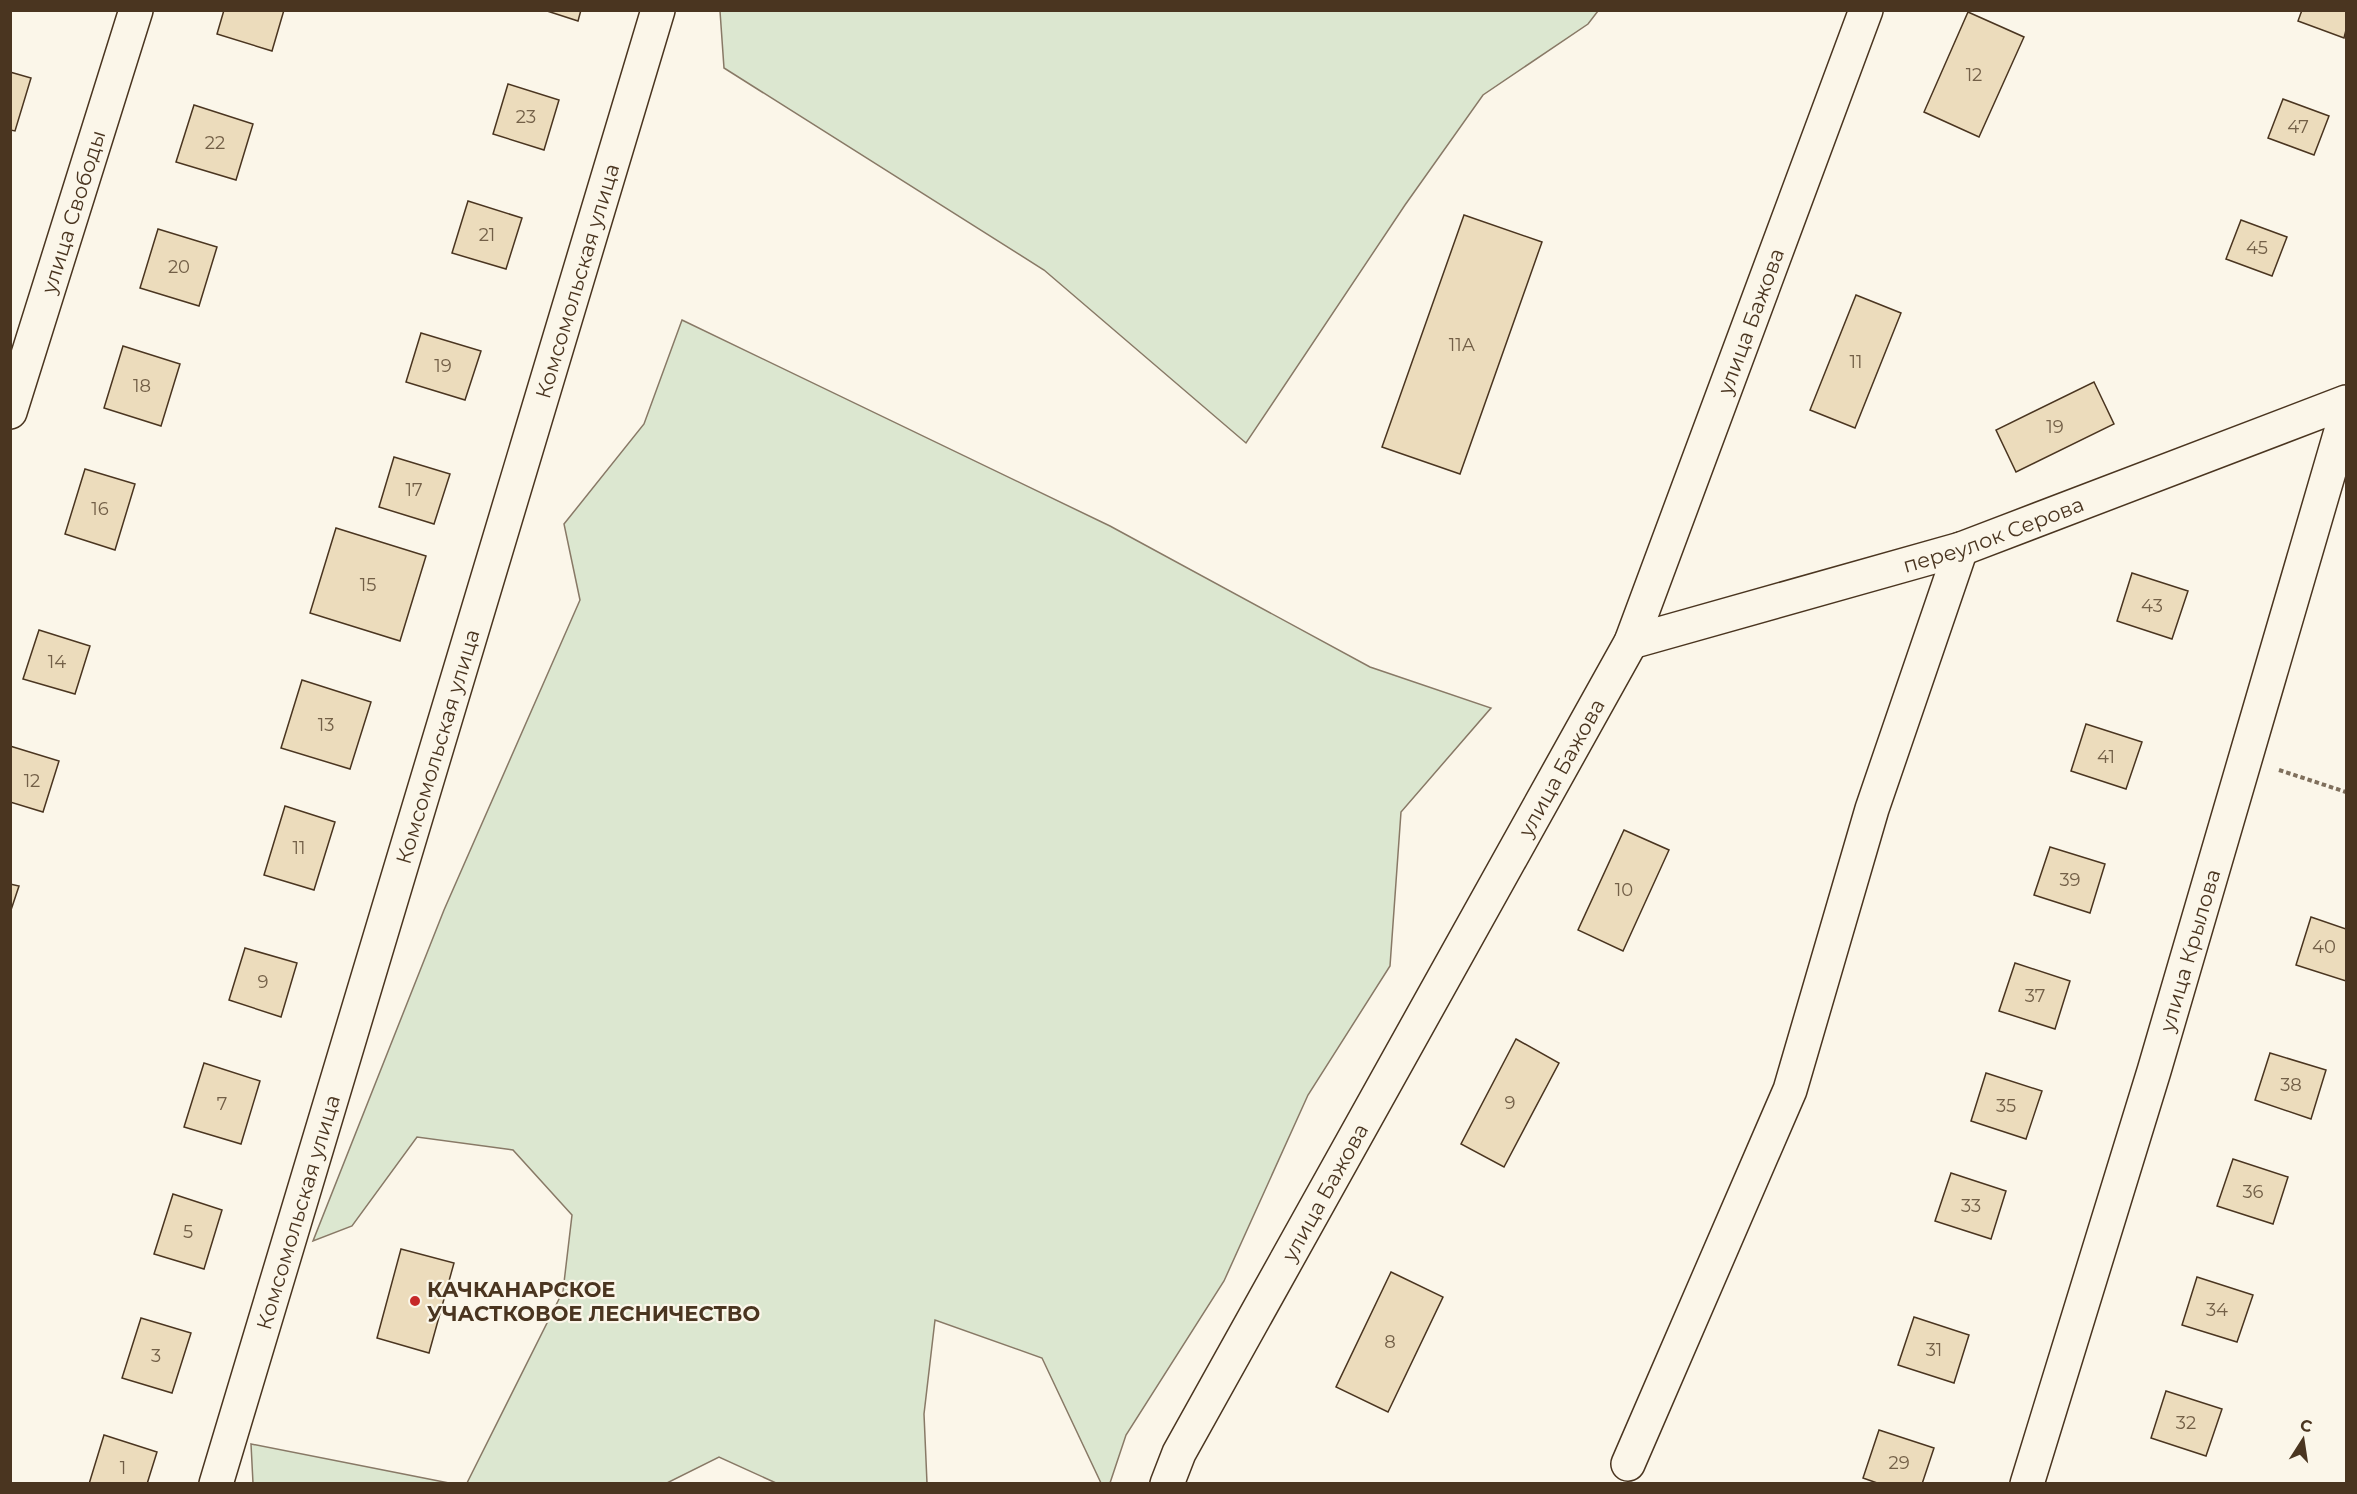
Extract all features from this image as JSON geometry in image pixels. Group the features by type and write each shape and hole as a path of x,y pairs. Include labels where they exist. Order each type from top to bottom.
{"street":[{"name":"улица Свободы","path":"10,412 136,10"},
{"name":"Комсомольская улица","path":"216,1484 658,10"},
{"name":"улица Бажова","path":"1167,1484 1179,1453 1631,642 1866,10"},
{"name":"переулок Серова","path":"1631,642 1961,549 2346,402"},
{"name":"улица Крылова","path":"2028,1484 2154,1071 2346,414"},
{"path":"1628,1464 1790,1090 1872,809 1961,549"}],"path":[{"path":"2244,759 2346,792"}],"green space":[{"path":"720,10 1598,11 1588,24 1483,95 1405,205 1246,443 1044,270 724,68"},
{"path":"682,320 1110,526 1370,667 1491,708 1401,812 1390,966 1308,1095 1224,1281 1126,1435 1110,1483 1101,1483 1042,1358 935,1320 924,1414 927,1483 776,1483 719,1457 667,1483 467,1483 563,1291 572,1215 513,1150 417,1137 352,1226 313,1241 444,910 580,600 564,524 644,424"},
{"path":"251,1444 449,1483 253,1483"}],"building":[{"path":"224,10 284,10 272,51 217,34"},
{"path":"544,10 581,10 578,21"},
{"path":"2302,10 2346,10 2344,38 2298,21"},
{"path":"1968,12 2024,37 1979,137 1924,112"},
{"path":"10,72 31,78 15,131 10,130"},
{"path":"508,84 559,100 544,150 493,134"},
{"path":"2283,99 2329,116 2314,155 2268,138"},
{"path":"194,105 253,124 236,180 176,162"},
{"path":"468,201 522,218 506,269 452,253"},
{"path":"1464,215 1542,242 1460,474 1382,447"},
{"path":"2241,220 2287,237 2272,276 2226,259"},
{"path":"158,229 217,247 199,306 140,288"},
{"path":"1856,295 1901,313 1855,428 1810,410"},
{"path":"421,333 481,351 465,400 406,382"},
{"path":"123,346 180,364 161,426 104,408"},
{"path":"2094,382 2114,424 2016,472 1996,430"},
{"path":"394,457 450,474 434,524 379,507"},
{"path":"85,469 135,484 115,550 65,534"},
{"path":"336,528 426,556 400,641 310,613"},
{"path":"2132,573 2188,591 2172,639 2117,621"},
{"path":"39,630 90,646 75,694 23,679"},
{"path":"302,680 371,702 350,769 281,748"},
{"path":"2086,724 2142,742 2126,789 2071,771"},
{"path":"10,746 59,761 43,812 10,802"},
{"path":"285,806 335,822 314,890 264,875"},
{"path":"1624,830 1669,850 1623,951 1578,930"},
{"path":"2050,847 2105,864 2090,913 2034,895"},
{"path":"10,884 19,886 10,913"},
{"path":"2311,917 2346,929 2346,981 2296,965"},
{"path":"245,948 297,963 281,1017 229,1000"},
{"path":"2015,963 2070,981 2055,1029 1999,1011"},
{"path":"1516,1039 1559,1063 1504,1167 1461,1144"},
{"path":"2270,1053 2326,1070 2311,1119 2255,1100"},
{"path":"204,1063 260,1081 241,1144 184,1127"},
{"path":"1986,1073 2042,1091 2026,1139 1971,1121"},
{"path":"2233,1159 2288,1177 2273,1224 2217,1206"},
{"path":"1951,1173 2006,1191 1991,1239 1935,1221"},
{"path":"173,1194 222,1210 204,1269 154,1254"},
{"name":"КАЧКАНАРСКОЕ УЧАСТКОВОЕ ЛЕСНИЧЕСТВО","path":"401,1249 454,1263 429,1353 377,1338"},
{"path":"1391,1272 1443,1297 1388,1412 1336,1387"},
{"path":"2197,1277 2253,1295 2237,1342 2182,1325"},
{"path":"1914,1317 1969,1335 1954,1383 1898,1365"},
{"path":"141,1318 191,1333 172,1393 122,1378"},
{"path":"2166,1391 2222,1409 2206,1456 2151,1438"},
{"path":"1879,1430 1934,1448 1922,1484 1880,1484 1863,1478"},
{"path":"104,1435 157,1452 147,1484 89,1484"}],"place":[{"name":"КАЧКАНАРСКОЕ УЧАСТКОВОЕ ЛЕСНИЧЕСТВО","path":"415,1301"}]}
